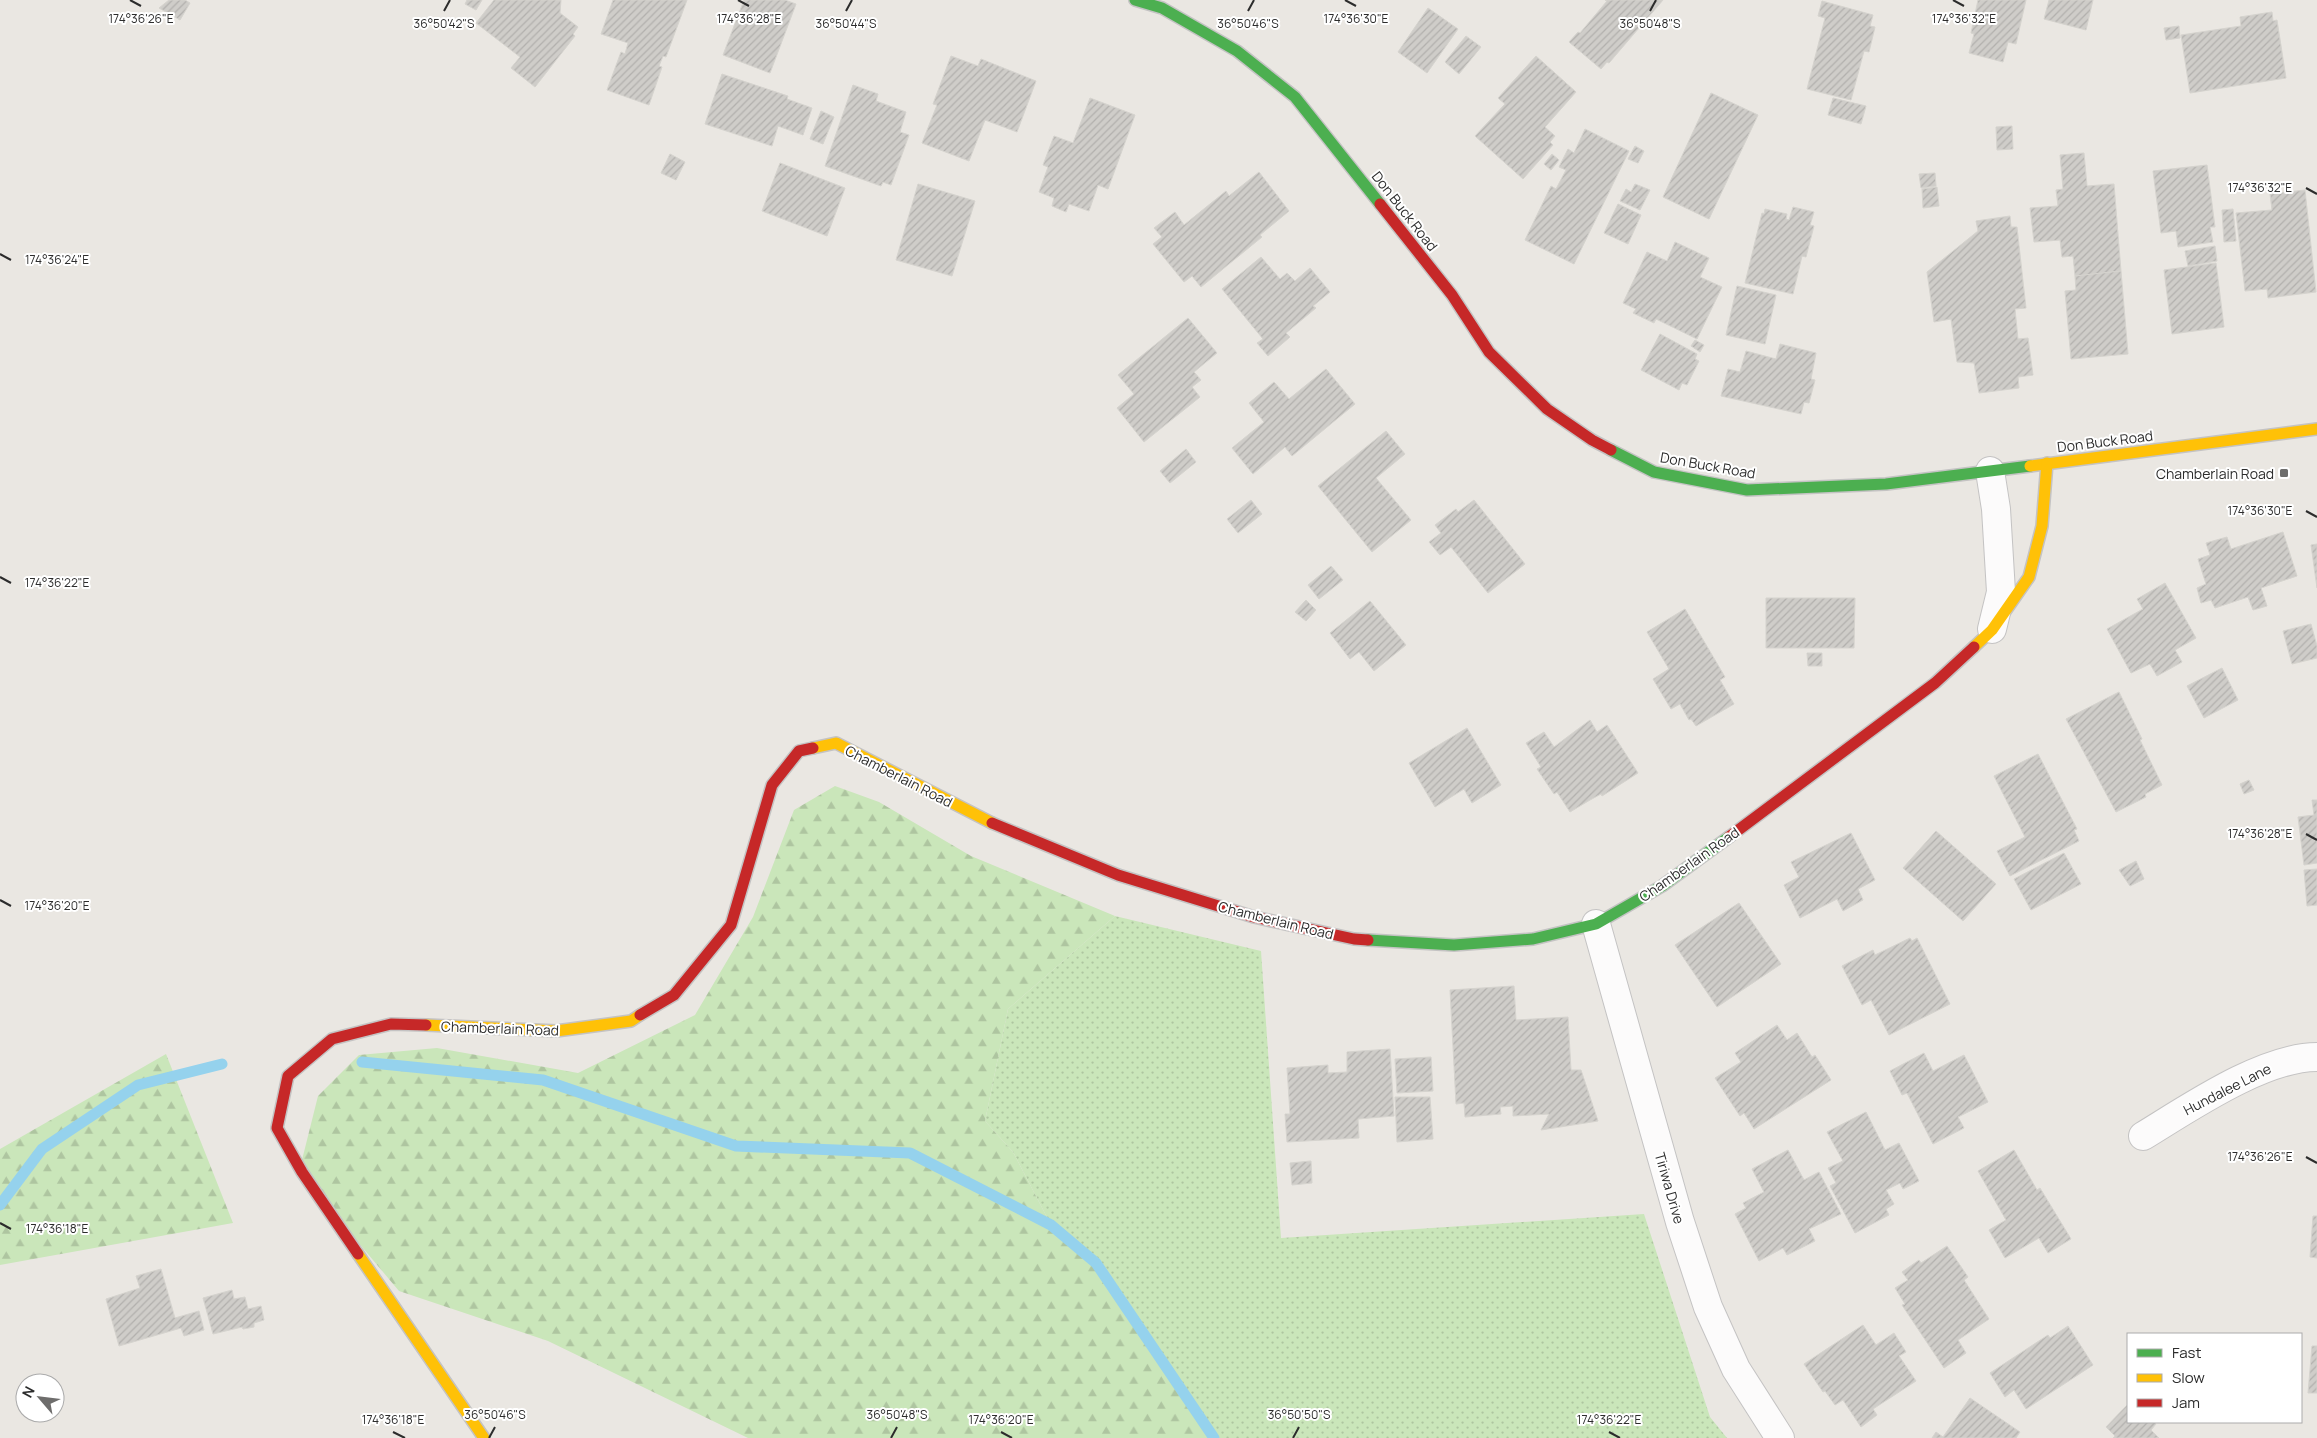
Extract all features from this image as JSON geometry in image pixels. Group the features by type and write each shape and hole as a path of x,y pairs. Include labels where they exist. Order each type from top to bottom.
{"street":[{"name":"Don Buck Road","path":"1135,0 1162,8 1237,52 1295,98 1452,294 1489,352 1547,409 1592,440 1654,472 1747,490 1886,484 2317,429"},
{"name":"Chamberlain Road","path":"484,1438 302,1172 277,1128 288,1076 332,1039 390,1024 556,1032 631,1021 674,995 731,925 772,785 799,751 836,744 981,818 1118,876 1254,917 1354,939 1454,945 1533,939 1596,924 1662,886 1787,794 1935,683 1992,630 2030,577 2042,526 2047,463"},
{"path":"1990,470 1996,510 2001,592 1992,630"},
{"name":"Tiriwa Drive","path":"1596,924 1680,1222 1708,1306 1736,1369 1780,1438"},
{"name":"Hundalee Lane","path":"2143,1136 2208,1096 2279,1062 2317,1057"}],"green space":[{"path":"835,786 879,802 971,856 1115,916 1008,1009 985,1121 1013,1152 1051,1225 1096,1263 1214,1438 748,1438 548,1341 399,1291 299,1172 318,1096 359,1055 437,1048 578,1073 695,1015 753,917 794,810"},
{"path":"1115,916 1261,951 1281,1238 1644,1214 1710,1417 1727,1438 1214,1438 1096,1263 1051,1225 1013,1152 985,1121 1008,1009"},
{"path":"166,1054 233,1223 0,1265 0,1149"}],"building":[{"path":"169,0 185,0 190,3 180,20 159,8"},
{"path":"467,0 482,0 476,10 465,4"},
{"path":"494,0 561,0 560,13 578,27 573,34 575,36 535,87 511,68 520,57 476,23"},
{"path":"613,0 687,0 666,57 663,56 659,66 662,67 649,105 607,90 621,52 625,54 628,43 601,34"},
{"path":"744,0 785,0 796,4 770,73 723,55"},
{"path":"1605,0 1663,0 1609,63 1607,62 1601,69 1569,42 1578,32 1580,33 1607,1"},
{"path":"1978,0 2026,0 2016,44 2008,42 2003,62 1969,53 1974,34 1971,33"},
{"path":"2049,0 2093,0 2086,30 2044,19"},
{"path":"1822,1 1873,15 1870,26 1875,27 1869,52 1864,51 1851,100 1807,89 1825,18 1818,16"},
{"path":"1428,8 1458,29 1427,73 1398,52"},
{"path":"2272,12 2273,21 2277,20 2286,78 2190,93 2181,35 2241,26 2240,17"},
{"path":"2179,26 2180,38 2166,40 2164,28"},
{"path":"1466,36 1481,47 1459,74 1445,62"},
{"path":"951,56 978,66 981,59 1036,81 1017,132 985,120 969,161 922,143 937,105 933,104"},
{"path":"1536,56 1576,92 1545,127 1555,136 1550,142 1553,145 1523,179 1475,136 1505,104 1498,98"},
{"path":"722,74 788,96 787,99 812,108 803,135 778,126 772,146 705,124"},
{"path":"853,85 878,94 876,101 906,112 900,132 909,135 891,185 883,182 881,186 825,166"},
{"path":"1711,93 1758,115 1709,219 1663,197"},
{"path":"1090,98 1135,115 1108,189 1098,185 1089,211 1069,204 1066,212 1052,206 1054,198 1039,192 1048,167 1043,165 1054,136 1073,143"},
{"path":"1833,98 1866,106 1861,124 1828,115"},
{"path":"821,111 834,117 823,144 810,139"},
{"path":"2012,126 2013,149 1997,150 1996,127"},
{"path":"1585,129 1629,151 1574,264 1525,240 1551,186 1556,189 1566,170 1559,167 1568,149 1574,153"},
{"path":"1635,146 1644,151 1638,163 1628,159"},
{"path":"2084,153 2087,186 2114,184 2121,271 2075,276 2073,256 2062,257 2060,240 2034,242 2030,208 2058,206 2056,190 2063,189 2060,155"},
{"path":"670,154 685,162 676,180 661,173"},
{"path":"1552,154 1559,160 1551,170 1544,164"},
{"path":"780,163 845,188 827,236 762,211"},
{"path":"2207,165 2215,227 2210,227 2213,242 2178,247 2176,231 2161,233 2153,171"},
{"path":"1259,172 1289,211 1260,235 1262,237 1201,287 1192,276 1184,282 1153,244 1162,237 1154,228 1175,212 1184,225 1226,191 1229,196"},
{"path":"1935,173 1936,186 1921,188 1919,174"},
{"path":"918,184 975,201 952,276 896,260"},
{"path":"1635,184 1650,190 1640,210 1620,201 1626,189 1631,192"},
{"path":"1937,187 1939,206 1923,208 1922,189"},
{"path":"2305,190 2316,292 2268,298 2267,289 2245,291 2236,213 2272,210 2270,194"},
{"path":"1618,204 1641,215 1628,244 1604,233"},
{"path":"1793,207 1814,212 1810,225 1814,226 1806,257 1802,256 1793,294 1745,283 1762,213 1764,214 1765,209 1787,214 1786,219 1789,220"},
{"path":"2233,209 2236,241 2224,242 2222,210"},
{"path":"2010,216 2011,227 2017,227 2026,308 2015,309 2018,339 2028,338 2033,375 2018,377 2019,388 1979,393 1974,363 1957,362 1951,319 1934,322 1927,272 1978,231 1976,221"},
{"path":"1675,242 1709,258 1700,277 1722,287 1697,339 1656,319 1654,323 1633,313 1636,309 1623,303 1647,252 1667,261"},
{"path":"2215,246 2217,261 2188,266 2185,251"},
{"path":"1261,257 1280,279 1287,273 1295,281 1310,268 1330,292 1313,306 1316,308 1286,333 1290,337 1268,356 1257,343 1263,339 1222,289"},
{"path":"2216,263 2224,327 2172,334 2164,270"},
{"path":"2121,271 2128,354 2071,359 2065,291 2076,290 2075,276"},
{"path":"1737,286 1776,295 1765,344 1726,335"},
{"path":"1188,318 1217,353 1194,372 1201,380 1192,387 1200,397 1144,442 1117,408 1134,394 1118,375"},
{"path":"1660,334 1697,354 1695,359 1699,361 1687,385 1682,383 1679,390 1641,370"},
{"path":"1695,340 1704,345 1700,352 1691,346"},
{"path":"1780,344 1816,353 1811,379 1815,380 1809,403 1804,402 1801,414 1721,396 1728,369 1740,372 1746,351 1776,359"},
{"path":"1326,369 1355,404 1292,456 1285,447 1253,474 1232,448 1264,422 1249,403 1274,382 1289,399"},
{"path":"1386,431 1405,454 1376,478 1411,520 1372,552 1318,486"},
{"path":"1186,449 1196,462 1170,483 1160,471"},
{"path":"1251,500 1262,514 1238,533 1227,519"},
{"path":"1474,500 1525,564 1488,593 1451,547 1440,555 1429,542 1441,533 1435,525 1456,509 1458,512"},
{"path":"2283,532 2297,576 2261,588 2267,606 2253,610 2248,597 2215,608 2211,600 2201,603 2197,588 2206,584 2198,559 2210,555 2206,543 2227,537 2231,549"},
{"path":"2317,544 2317,588 2311,545"},
{"path":"1331,566 1343,580 1319,599 1308,585"},
{"path":"2165,583 2196,638 2175,650 2182,662 2157,676 2150,664 2131,673 2107,629 2143,609 2137,599"},
{"path":"1766,598 1855,598 1854,648 1766,648"},
{"path":"1306,600 1316,610 1306,621 1295,612"},
{"path":"1370,601 1406,645 1374,671 1359,652 1350,659 1330,633"},
{"path":"1685,609 1725,677 1720,680 1734,704 1696,726 1691,719 1689,720 1680,704 1671,709 1653,679 1669,669 1647,632"},
{"path":"2311,624 2317,646 2317,658 2292,664 2283,631"},
{"path":"1807,653 1822,653 1822,666 1808,666"},
{"path":"2222,668 2238,700 2204,718 2187,686"},
{"path":"2119,692 2162,785 2145,794 2146,797 2116,812 2066,719"},
{"path":"1590,720 1597,732 1607,725 1638,773 1602,796 1601,794 1570,812 1557,792 1554,794 1537,769 1541,767 1526,743 1544,732 1554,747"},
{"path":"1467,728 1501,785 1472,803 1464,789 1435,807 1409,763"},
{"path":"2038,754 2077,829 2074,830 2079,841 2010,876 1997,851 2025,837 1994,776"},
{"path":"2249,780 2254,790 2244,794 2240,784"},
{"path":"2312,800 2317,800 2317,863 2304,865 2298,817 2314,815"},
{"path":"1936,831 1996,884 1963,921 1903,868"},
{"path":"1851,833 1875,880 1858,889 1863,900 1843,911 1837,899 1800,918 1784,885 1799,877 1791,862"},
{"path":"2064,853 2081,884 2031,910 2014,879"},
{"path":"2136,861 2144,879 2130,886 2119,870"},
{"path":"2317,869 2317,905 2307,906 2304,870"},
{"path":"1739,903 1781,964 1717,1007 1675,945"},
{"path":"1910,938 1912,941 1917,938 1950,1004 1889,1035 1871,1000 1862,1005 1842,966 1873,950 1875,955"},
{"path":"1514,986 1516,1020 1568,1017 1571,1070 1581,1070 1598,1121 1541,1130 1549,1114 1513,1116 1513,1106 1500,1107 1501,1114 1465,1117 1464,1103 1456,1104 1450,990"},
{"path":"1777,1025 1787,1040 1797,1033 1812,1057 1815,1055 1831,1080 1754,1129 1744,1113 1740,1116 1715,1078 1741,1062 1735,1053"},
{"path":"1390,1049 1394,1116 1358,1119 1359,1138 1287,1142 1285,1114 1290,1114 1287,1068 1328,1065 1328,1073 1347,1072 1347,1052"},
{"path":"1924,1053 1933,1071 1964,1055 1988,1102 1958,1117 1964,1128 1933,1144 1907,1093 1902,1095 1890,1071"},
{"path":"1431,1057 1433,1091 1397,1093 1395,1059"},
{"path":"1395,1097 1430,1097 1433,1139 1397,1142"},
{"path":"1866,1112 1885,1150 1899,1143 1919,1181 1903,1189 1900,1183 1886,1190 1894,1204 1886,1209 1889,1215 1855,1233 1830,1186 1836,1183 1828,1168 1843,1161 1827,1132"},
{"path":"1788,1150 1804,1180 1819,1172 1841,1214 1809,1229 1815,1241 1787,1255 1783,1248 1759,1261 1735,1214 1746,1208 1743,1203 1764,1192 1752,1169"},
{"path":"2014,1150 2037,1190 2040,1188 2071,1239 2048,1253 2039,1238 2005,1258 1989,1230 2006,1220 1978,1171"},
{"path":"1311,1161 1312,1183 1292,1185 1290,1163"},
{"path":"2313,1216 2317,1216 2317,1258 2310,1257"},
{"path":"1947,1246 1968,1277 1964,1280 1989,1319 1958,1340 1966,1353 1944,1368 1902,1305 1905,1304 1895,1288 1908,1280 1902,1272 1919,1260 1921,1263"},
{"path":"161,1269 175,1318 199,1311 204,1330 184,1336 181,1328 119,1346 106,1299 140,1288 136,1276"},
{"path":"232,1290 234,1299 245,1297 248,1309 261,1306 264,1320 254,1323 254,1327 243,1329 242,1327 213,1334 203,1298"},
{"path":"1863,1325 1876,1345 1894,1333 1906,1352 1899,1356 1916,1381 1873,1409 1877,1415 1861,1427 1843,1400 1835,1405 1825,1391 1823,1392 1804,1364"},
{"path":"2068,1326 2093,1365 2026,1409 2014,1390 2005,1397 1990,1373 2048,1335 2050,1338"},
{"path":"2312,1346 2317,1346 2317,1393 2308,1393"},
{"path":"1970,1398 2020,1432 2016,1438 1932,1438 1936,1432 1943,1437"},
{"path":"2127,1405 2127,1423 2155,1423 2151,1430 2159,1438 2113,1438 2115,1436 2106,1427"}],"waterway":[{"path":"362,1062 543,1080 736,1146 910,1153 1051,1225 1096,1263 1214,1438"},
{"path":"0,1205 42,1149 138,1085 222,1064"}],"traffic: fast":[{"path":"1135,0 1162,8 1237,51 1295,97 1380,204"},
{"path":"1611,450 1654,472 1747,490 1886,484 2030,466"},
{"path":"1368,940 1454,945 1533,939 1596,924 1662,886 1729,837"}],"traffic: slow":[{"path":"2030,466 2317,429"},
{"path":"1974,647 1992,630 2029,577 2042,526 2047,463"},
{"path":"813,748 836,743 992,823"},
{"path":"426,1025 556,1031 631,1021 640,1015"},
{"path":"358,1254 484,1438"}],"traffic: jam":[{"path":"1380,204 1452,295 1489,352 1547,409 1592,440 1611,450"},
{"path":"1729,837 1935,683 1974,647"},
{"path":"640,1015 674,995 731,925 772,785 799,751 813,748"},
{"path":"992,823 1118,875 1254,917 1354,939 1368,940"},
{"path":"358,1254 302,1172 277,1128 288,1076 332,1039 391,1024 426,1025"}],"place":[{"name":"Chamberlain Road","path":"2284,473"}]}
